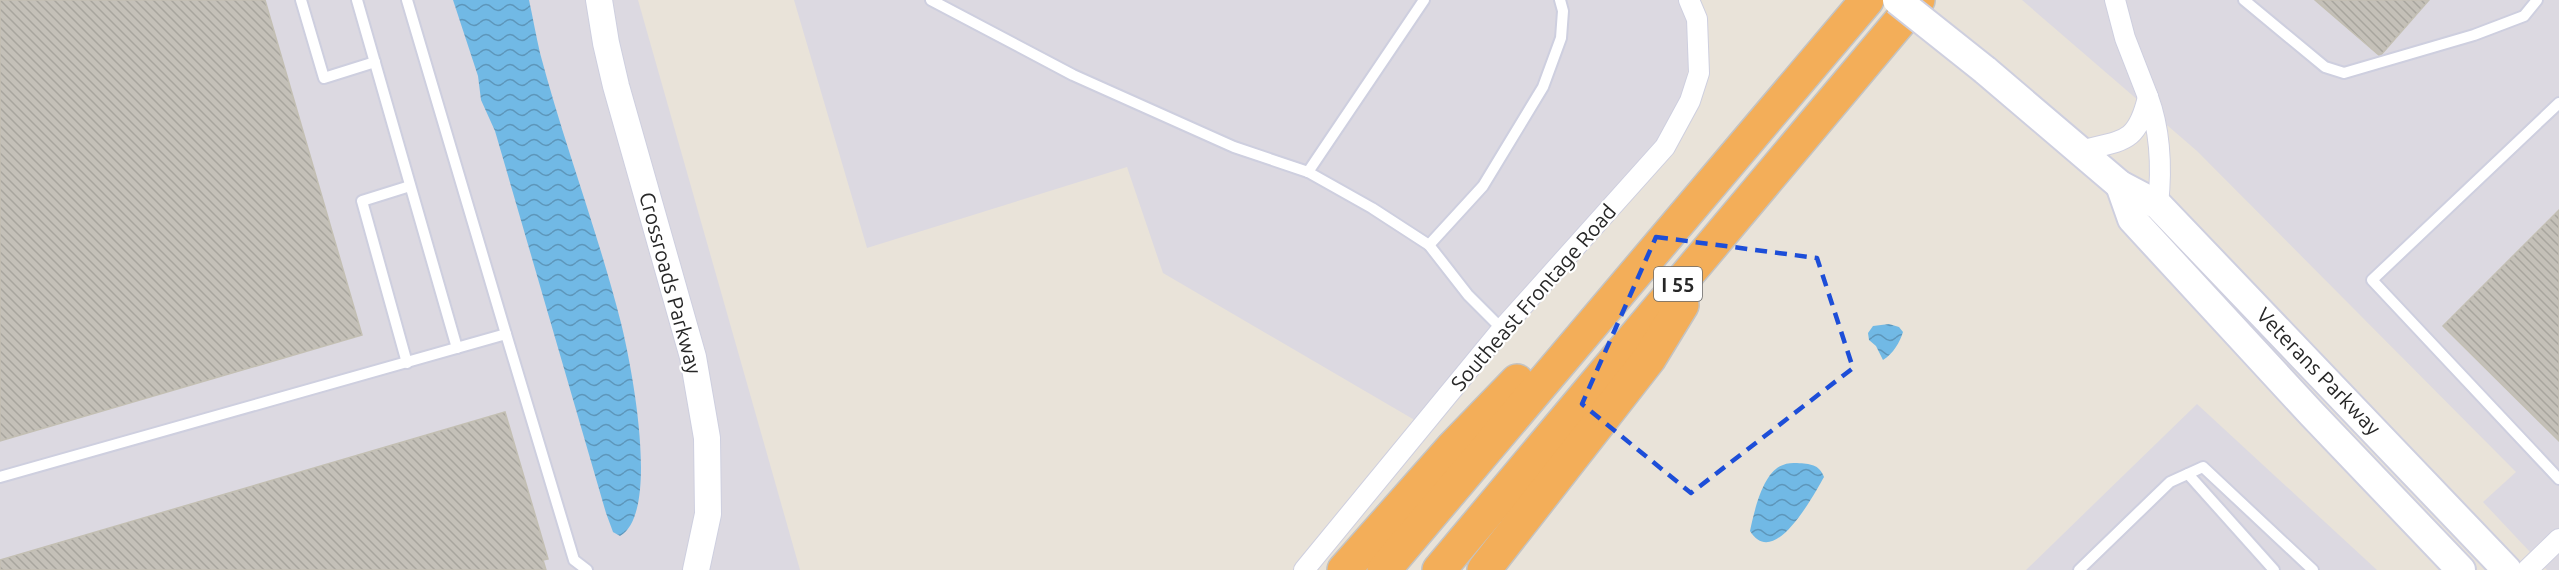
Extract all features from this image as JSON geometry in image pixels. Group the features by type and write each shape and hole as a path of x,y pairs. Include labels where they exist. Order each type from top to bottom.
{"highway":[{"name":"I 55","path":"1384,570 1867,0"},
{"name":"I 55","path":"1439,570 1918,0"},
{"path":"1344,570 1453,447 1715,178"},
{"path":"1484,570 1649,359 1748,201"}],"main road":[{"name":"Veterans Parkway","path":"1897,0 1985,70 2120,185 2158,205 2507,570"},
{"name":"Veterans Parkway","path":"2120,185 2132,219 2312,414 2461,570"}],"street":[{"name":"Crossroads Parkway","path":"599,0 616,86 693,357 707,438 708,514 696,570"},
{"name":"Southeast Frontage Road","path":"1304,570 1502,329 1665,147 1690,101 1699,73 1697,19 1689,0"},
{"path":"2115,0 2126,38 2157,120 2160,150 2158,205"},
{"path":"2080,151 2121,140 2134,134 2143,119 2148,97"},
{"path":"2527,570 2559,539"}],"lane":[{"path":"301,0 324,78 375,62"},
{"path":"357,0 457,348"},
{"path":"407,0 574,560 587,570"},
{"path":"931,0 1073,75 1234,147 1308,172 1372,208 1429,245 1468,295 1502,329"},
{"path":"1308,172 1424,0"},
{"path":"1429,245 1483,186 1544,87 1562,38 1563,10 1560,0"},
{"path":"2244,0 2325,67 2344,73 2474,35 2523,16 2537,0"},
{"path":"2558,476 2372,280 2559,103"},
{"path":"407,363 362,201 410,186"},
{"path":"0,477 506,334"},
{"path":"2079,570 2170,482 2203,467 2306,568"},
{"path":"2188,474 2274,570"}],"highlighted area":[{"path":"1656,237 1817,258 1853,368 1691,493 1582,404"}],"shaded area":[{"path":"0,0 638,0 800,570 0,570"},
{"path":"794,0 1682,0 1687,11 1690,57 1682,103 1650,155 1418,422 1163,273 1127,167 867,248"},
{"path":"2022,0 2559,0 2559,570 2547,570 2483,502 2516,472 2197,151"},
{"path":"2197,404 2377,570 2026,570"}],"water":[{"path":"453,0 529,0 540,53 612,289 631,370 640,436 641,469 639,499 632,522 620,536 613,532 606,513 495,131 481,100 478,76"},
{"path":"1889,324 1899,327 1903,332 1896,348 1883,360 1876,346 1869,340 1868,333 1873,326"},
{"path":"1797,463 1817,467 1824,477 1792,526 1770,542 1760,541 1750,531 1760,493 1776,469 1786,464"}],"building":[{"path":"0,0 265,0 362,335 0,441"},
{"path":"2315,0 2429,0 2380,56"},
{"path":"2559,210 2559,441 2443,326"},
{"path":"505,412 548,559 543,560 546,570 0,570 0,560"}]}
